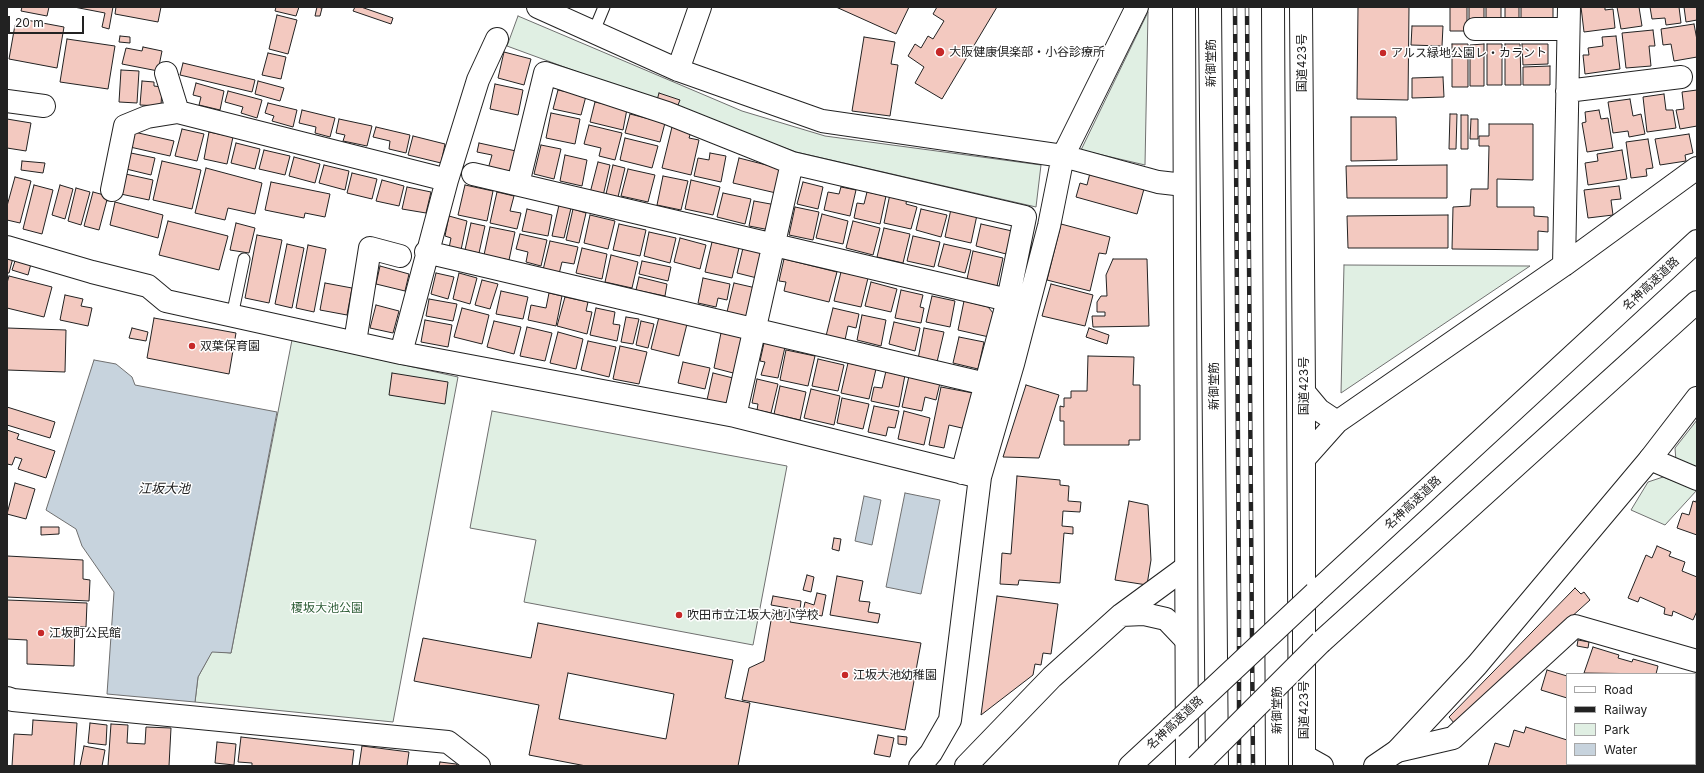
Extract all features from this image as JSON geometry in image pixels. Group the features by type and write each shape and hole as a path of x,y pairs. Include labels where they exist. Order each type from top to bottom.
{"main road":[{"path":"538,7 678,70 822,121 1063,156 1158,182 1184,185"},
{"path":"678,70 700,7"},
{"path":"971,475 1015,356 1049,226 1063,156 1136,7"},
{"path":"1184,7 1185,568 1187,766"},
{"name":"新御堂筋","path":"1210,7 1217,766"},
{"name":"新御堂筋","path":"1273,7 1277,766"},
{"name":"国道423号","path":"1301,7 1304,459 1310,763"},
{"path":"1564,265 1569,7"},
{"path":"1474,29 1568,29"},
{"path":"401,353 426,252 447,180 478,80 497,39"},
{"path":"166,73 178,112"},
{"path":"518,184 545,73 667,113 792,163 1025,217 1008,300 986,384 971,475 950,720 931,753 920,766"},
{"path":"1567,91 1681,77"},
{"path":"7,101 44,106"},
{"path":"112,190 125,126 147,117 178,112 447,180"},
{"path":"735,416 792,163"},
{"path":"1304,459 1338,422 1564,265 1697,168"},
{"path":"473,174 1008,300"},
{"name":"名神高速道路","path":"1130,766 1315,593 1697,241"},
{"path":"7,247 92,272 148,286 166,301 401,353 735,416 971,475"},
{"path":"355,342 370,248 400,256"},
{"path":"426,252 986,384"},
{"path":"1197,766 1321,642 1697,302"},
{"path":"1304,392 1319,410 1338,422"},
{"path":"1375,766 1397,750 1477,665 1650,459 1697,398"},
{"path":"1650,459 1697,479"},
{"path":"966,766 1052,677 1122,615 1185,568"},
{"path":"1122,615 1144,614 1166,619 1186,640"},
{"path":"1397,750 1453,738 1575,626 1697,661"},
{"path":"7,698 13,700 448,742 479,766"}],"lane":[{"path":"594,31 604,7"},
{"path":"232,316 244,259"}],"green space":[{"path":"1148,12 1145,165 1081,150"},
{"path":"518,16 742,111 825,136 1041,165 1036,207 796,152 507,46"},
{"path":"1344,265 1530,266 1341,393"},
{"name":"榎坂大池公園","path":"292,340 458,377 393,722 195,702 198,677 212,651 231,653"},
{"path":"492,411 787,466 753,645 524,602 536,540 470,528"},
{"path":"1697,420 1697,470 1676,461 1675,448"},
{"path":"1663,477 1697,490 1665,525 1631,510 1648,482"}],"water":[{"name":"江坂大池","path":"94,360 116,364 132,377 135,385 277,412 231,653 212,652 198,677 195,702 107,694 114,592 82,546 76,529 46,510"},
{"path":"905,493 940,500 921,594 886,587"},
{"path":"864,496 881,500 872,545 855,541"}],"building":[{"path":"22,7 49,7 47,16 21,11"},
{"path":"74,7 113,7 109,29 102,27 105,13"},
{"path":"116,7 161,7 158,22 115,14"},
{"path":"276,7 299,7 296,16 275,11"},
{"path":"317,7 322,8 320,16 315,16"},
{"path":"355,7 361,7 393,18 391,24 353,11"},
{"path":"836,7 909,7 896,34"},
{"name":"大阪健康倶楽部・小谷診療所","path":"937,7 997,7 942,99 915,83 924,67 908,56 915,44 921,48 928,36 933,39 944,21 933,14"},
{"name":"アルス緑地公園レ・カラント","path":"1358,7 1409,7 1408,100 1357,99"},
{"path":"1450,7 1467,7 1467,31 1450,31"},
{"path":"1469,7 1484,7 1484,19 1469,19"},
{"path":"1486,7 1501,7 1501,19 1486,19"},
{"path":"1505,7 1519,7 1519,19 1505,19"},
{"path":"1521,7 1553,7 1553,17 1549,22 1521,22"},
{"path":"1581,7 1605,7 1605,10 1613,9 1615,28 1584,32"},
{"path":"1617,7 1639,7 1642,26 1621,29"},
{"path":"1650,7 1679,7 1681,23 1666,25 1665,18 1652,19"},
{"path":"1684,7 1697,7 1697,20 1686,22"},
{"path":"277,15 297,20 288,54 269,49"},
{"path":"21,19 64,27 57,68 9,59 15,25 20,26"},
{"path":"1694,24 1697,40 1697,57 1674,61 1671,44 1663,45 1661,29"},
{"path":"1412,26 1443,26 1442,46 1411,45"},
{"path":"1653,30 1655,46 1649,46 1651,66 1626,68 1622,33"},
{"path":"120,36 130,37 130,43 119,42"},
{"path":"1616,36 1620,69 1585,74 1583,55 1589,55 1588,48 1603,46 1602,37"},
{"path":"864,37 895,42 891,64 898,65 890,116 852,111"},
{"path":"67,39 115,46 108,89 60,82"},
{"path":"1452,44 1468,44 1468,87 1452,87"},
{"path":"1484,44 1484,86 1470,86 1470,45"},
{"path":"1487,44 1502,44 1502,85 1487,85"},
{"path":"1505,44 1520,44 1521,85 1505,85"},
{"path":"1522,44 1548,44 1548,64 1523,65"},
{"path":"143,47 162,51 158,71 122,64 126,48 142,51"},
{"path":"504,52 531,59 524,85 498,78"},
{"path":"268,53 286,57 281,79 262,75"},
{"path":"183,63 255,80 252,92 180,75"},
{"path":"1550,66 1550,85 1523,85 1523,67"},
{"path":"121,70 139,71 137,103 119,102"},
{"path":"1443,77 1444,97 1412,98 1412,78"},
{"path":"142,81 154,82 154,86 162,87 161,106 140,105"},
{"path":"258,81 284,88 280,101 255,94"},
{"path":"196,83 224,91 220,110 199,105 201,97 193,95"},
{"path":"495,84 523,90 518,115 490,109"},
{"path":"558,90 586,96 581,115 553,109"},
{"path":"1697,90 1697,126 1680,129 1676,110 1684,109 1682,92"},
{"path":"228,91 262,100 257,118 241,113 243,107 225,102"},
{"path":"659,93 680,100 676,110 656,104"},
{"path":"1664,94 1666,110 1673,110 1676,128 1647,132 1643,97"},
{"path":"1630,99 1633,116 1641,114 1645,134 1629,137 1628,131 1613,133 1608,102"},
{"path":"595,102 627,109 623,130 590,122"},
{"path":"268,103 297,110 293,127 272,121 274,116 265,113"},
{"path":"302,110 335,118 330,137 315,133 316,127 299,123"},
{"path":"1599,110 1601,119 1608,118 1613,148 1587,152 1582,123 1586,122 1585,112"},
{"path":"551,113 580,119 575,144 546,138"},
{"path":"630,114 665,123 660,142 625,133"},
{"path":"1450,114 1457,114 1456,149 1449,149"},
{"path":"1461,115 1468,115 1468,149 1461,149"},
{"path":"1351,117 1396,117 1397,160 1351,161"},
{"path":"7,119 31,123 26,151 7,148"},
{"path":"339,119 372,126 367,146 343,141 345,135 336,133"},
{"path":"1471,119 1478,119 1478,139 1470,139"},
{"path":"1489,124 1533,124 1533,180 1497,179 1497,207 1534,207 1534,216 1548,217 1548,232 1538,231 1538,250 1452,249 1453,207 1470,206 1471,189 1488,189 1489,146 1479,146 1479,136 1489,136"},
{"path":"589,125 622,133 615,160 599,156 601,148 584,144"},
{"path":"376,127 410,135 406,153 389,149 390,141 373,137"},
{"path":"672,127 691,132 689,138 699,140 691,175 662,168"},
{"path":"182,129 204,134 197,161 175,156"},
{"path":"134,132 174,141 170,156 130,147"},
{"path":"209,132 233,137 227,164 204,159"},
{"path":"1689,134 1693,153 1685,155 1686,161 1660,165 1655,139"},
{"path":"413,136 445,144 441,163 408,155"},
{"path":"625,138 658,146 652,168 620,160"},
{"path":"1648,139 1653,168 1646,169 1647,176 1631,178 1626,142"},
{"path":"236,143 260,149 255,169 231,163"},
{"path":"479,143 516,151 511,174 488,169 492,155 477,152"},
{"path":"541,145 561,149 554,179 534,174"},
{"path":"264,150 290,156 285,175 259,169"},
{"path":"1622,150 1627,179 1588,185 1585,163 1598,161 1597,154"},
{"path":"126,152 155,158 151,175 122,168"},
{"path":"710,153 726,156 721,182 694,176 698,158 709,160"},
{"path":"565,155 587,160 582,186 560,181"},
{"path":"294,157 320,164 315,183 289,176"},
{"path":"739,158 782,169 776,193 733,183"},
{"path":"22,161 45,163 43,173 21,170"},
{"path":"162,161 201,170 192,209 153,200"},
{"path":"598,162 610,165 603,196 590,193"},
{"path":"324,165 349,171 345,190 319,183"},
{"path":"613,165 625,168 618,197 606,194"},
{"path":"1447,165 1447,198 1347,198 1346,166"},
{"path":"206,168 262,183 255,214 228,208 225,220 195,213"},
{"path":"628,169 655,175 648,202 621,196"},
{"path":"121,173 153,180 149,200 116,193"},
{"path":"352,173 377,179 372,199 347,193"},
{"path":"1090,173 1144,189 1137,214 1076,197 1080,183 1087,185"},
{"path":"663,176 688,181 681,210 657,205"},
{"path":"15,177 31,181 20,223 7,220 7,206"},
{"path":"382,180 404,186 399,206 376,201"},
{"path":"691,180 720,187 713,215 685,209"},
{"path":"271,182 330,194 325,217 305,213 304,218 265,210"},
{"path":"803,182 823,187 818,209 797,204"},
{"path":"34,185 53,190 42,234 23,229"},
{"path":"60,185 73,189 65,219 52,215"},
{"path":"465,185 493,191 487,221 458,215"},
{"path":"1619,186 1621,199 1611,200 1613,215 1588,218 1584,190"},
{"path":"407,187 431,192 426,213 402,209"},
{"path":"841,187 856,190 850,216 824,210 828,192 839,194"},
{"path":"76,188 90,192 81,225 68,221"},
{"path":"93,192 108,196 99,230 84,226"},
{"path":"497,192 514,196 510,211 521,213 517,229 490,223"},
{"path":"867,192 886,196 880,224 854,218 857,203 864,204"},
{"path":"723,193 751,199 745,224 717,217"},
{"path":"890,194 907,197 906,204 917,207 911,229 884,223"},
{"path":"754,201 776,205 770,230 749,226"},
{"path":"115,202 163,215 158,238 110,225"},
{"path":"559,205 571,208 564,238 552,236"},
{"path":"795,207 819,212 813,240 789,235"},
{"path":"527,209 552,215 548,236 522,231"},
{"path":"573,209 586,213 579,243 566,240"},
{"path":"921,209 947,215 941,237 916,230"},
{"path":"951,209 977,215 971,243 945,237"},
{"path":"822,214 848,221 843,244 816,238"},
{"path":"590,215 615,221 608,249 584,243"},
{"path":"1448,215 1448,248 1348,248 1347,216"},
{"path":"449,216 467,221 461,250 449,248 451,238 445,236"},
{"path":"168,221 228,236 219,270 159,255"},
{"path":"853,221 880,228 873,255 846,248"},
{"path":"236,223 255,228 249,253 230,250"},
{"path":"471,223 485,226 479,253 465,250"},
{"path":"619,224 646,230 640,256 613,250"},
{"path":"981,224 1012,231 1006,254 976,246"},
{"path":"1061,224 1110,237 1106,254 1099,253 1090,291 1047,280"},
{"path":"490,227 515,232 509,260 484,255"},
{"path":"884,228 910,234 903,263 877,257"},
{"path":"649,232 676,238 670,263 644,256"},
{"path":"520,234 547,240 541,266 526,262 528,252 516,249"},
{"path":"257,235 282,240 269,303 245,298"},
{"path":"913,236 940,242 934,267 907,261"},
{"path":"680,238 706,245 700,269 674,262"},
{"path":"550,241 578,247 574,264 562,262 559,274 543,270"},
{"path":"712,242 739,248 732,278 705,272"},
{"path":"287,244 304,248 292,308 275,304"},
{"path":"944,244 971,250 965,273 938,266"},
{"path":"308,245 326,249 314,312 296,308"},
{"path":"582,248 607,254 602,279 576,273"},
{"path":"743,248 763,253 757,278 737,273"},
{"path":"973,251 1003,258 997,286 967,279"},
{"path":"7,252 14,254 9,273 7,273"},
{"path":"17,255 32,260 28,275 12,270"},
{"path":"611,255 638,262 632,288 605,282"},
{"path":"784,259 837,272 829,302 784,291 786,282 779,281"},
{"path":"1113,259 1147,259 1149,326 1093,327 1092,316 1105,316 1105,312 1097,312 1097,302 1101,296 1107,296 1106,275"},
{"path":"642,261 671,267 668,281 639,274"},
{"path":"380,266 409,274 405,291 376,284"},
{"path":"841,272 868,278 861,307 834,301"},
{"path":"436,273 454,277 448,299 431,294"},
{"path":"459,273 477,278 470,304 453,299"},
{"path":"9,276 52,287 44,317 7,308 7,283"},
{"path":"639,277 667,284 665,296 636,290"},
{"path":"703,278 730,284 727,300 718,298 716,307 698,303"},
{"path":"482,280 498,284 490,309 475,305"},
{"path":"871,282 897,289 891,312 865,306"},
{"path":"325,283 352,288 347,315 320,310"},
{"path":"734,283 756,288 750,317 727,312"},
{"path":"1051,284 1093,295 1085,326 1042,316"},
{"path":"901,290 923,295 920,307 924,308 921,323 895,318"},
{"path":"501,291 528,297 523,319 496,314"},
{"path":"549,293 562,296 556,326 528,320 531,305 546,308"},
{"path":"65,295 83,299 81,306 92,308 88,326 60,320"},
{"path":"932,296 955,301 950,327 926,322"},
{"path":"565,297 588,302 586,311 592,312 587,334 557,326"},
{"path":"429,299 457,304 453,321 426,316"},
{"path":"964,301 988,307 994,314 989,337 958,330"},
{"path":"376,305 399,311 393,333 370,328"},
{"path":"462,308 489,315 482,344 454,337"},
{"path":"596,308 615,312 613,324 620,325 617,341 590,335"},
{"path":"833,308 859,314 856,328 848,326 845,340 826,336"},
{"path":"862,315 886,320 881,346 857,340"},
{"path":"626,317 639,319 633,344 621,342"},
{"path":"659,317 687,324 679,356 651,349"},
{"name":"双葉保育園","path":"154,318 236,333 229,374 147,358"},
{"path":"425,320 452,325 448,347 421,342"},
{"path":"494,321 521,327 514,354 487,347"},
{"path":"641,321 654,324 648,348 636,345"},
{"path":"894,322 920,328 915,351 889,344"},
{"path":"527,327 552,333 545,361 520,356"},
{"path":"7,328 66,330 65,372 7,370"},
{"path":"132,328 148,332 146,341 129,338"},
{"path":"924,328 944,332 937,362 918,359"},
{"path":"1089,328 1109,335 1107,344 1086,337"},
{"path":"558,332 583,339 576,369 550,363"},
{"path":"721,333 745,338 737,374 714,368"},
{"path":"959,337 984,342 978,369 953,363"},
{"path":"588,341 616,347 609,377 581,370"},
{"path":"764,343 785,347 778,378 761,375 765,362 760,361"},
{"path":"620,346 647,352 639,384 613,379"},
{"path":"786,350 815,356 808,386 780,380"},
{"path":"1088,356 1134,357 1133,385 1140,385 1140,440 1129,440 1129,445 1064,445 1064,421 1060,421 1060,406 1064,407 1064,398 1071,398 1071,391 1087,391"},
{"path":"818,359 844,365 838,391 812,386"},
{"path":"683,362 710,368 705,389 678,383"},
{"path":"848,363 876,369 869,399 841,393"},
{"path":"886,371 905,375 899,407 871,401 874,387 882,388"},
{"path":"392,373 448,382 445,404 389,395"},
{"path":"713,373 737,379 731,405 707,400"},
{"path":"909,376 940,383 936,400 925,397 922,411 902,407"},
{"path":"757,379 778,384 771,413 757,410 758,404 752,403"},
{"path":"1026,385 1059,395 1039,458 1003,457"},
{"path":"780,386 806,392 800,420 774,414"},
{"path":"941,387 973,393 966,429 949,425 944,448 929,445"},
{"path":"811,389 840,396 834,425 804,418"},
{"path":"842,398 869,404 863,429 837,423"},
{"path":"874,406 899,411 895,428 888,427 886,436 868,432"},
{"path":"7,407 55,422 50,438 7,425"},
{"path":"904,411 930,418 924,445 898,439"},
{"path":"7,430 19,434 17,439 55,451 46,478 18,469 22,459 15,457 12,465 7,464"},
{"path":"1017,476 1060,480 1060,485 1069,486 1068,501 1081,502 1080,512 1063,511 1062,526 1073,527 1073,534 1064,533 1060,583 1019,580 1018,585 1000,584 1002,553 1011,554"},
{"path":"15,483 35,489 26,519 7,514"},
{"path":"1697,497 1697,535 1677,528 1682,513 1689,515 1693,501 1696,502"},
{"path":"1129,501 1148,505 1151,560 1147,585 1115,580"},
{"path":"41,527 59,527 59,534 41,535"},
{"path":"834,538 841,539 839,551 832,549"},
{"path":"1657,546 1671,552 1669,556 1685,562 1682,571 1697,577 1697,611 1693,620 1673,611 1672,616 1664,614 1665,608 1640,597 1638,602 1628,598 1646,555 1652,558"},
{"path":"7,556 83,560 83,579 90,580 89,601 7,597"},
{"path":"807,575 814,577 811,592 803,590"},
{"path":"837,576 863,581 859,601 870,602 868,612 880,614 878,623 830,615"},
{"path":"1575,588 1581,594 1584,592 1590,600 1454,723 1449,717"},
{"path":"817,593 826,595 822,616 803,612 805,602 814,605"},
{"path":"773,596 801,601 800,610 771,605"},
{"path":"997,596 1058,604 1051,654 1043,653 1041,665 1035,664 1033,675 981,715"},
{"name":"江坂町公民館","path":"7,600 87,603 86,627 75,626 74,666 27,664 27,640 7,639"},
{"path":"773,609 792,612 790,622 921,643 905,730 742,700 749,668 764,661"},
{"path":"538,623 733,660 725,698 750,703 738,766 586,766 529,755 539,705 414,681 423,638 531,658","holes":["568,673 674,694 666,739 559,719"]},
{"path":"1578,640 1589,642 1588,648 1577,646"},
{"path":"1593,647 1619,655 1618,658 1632,662 1633,659 1658,666 1656,673 1584,673"},
{"path":"1547,670 1566,676 1566,698 1541,690"},
{"path":"1696,678 1697,678 1696,708"},
{"path":"1696,716 1697,716 1696,738"},
{"path":"33,720 77,723 74,766 12,766 14,734 32,735"},
{"path":"90,723 107,725 106,745 88,743"},
{"path":"111,724 128,725 127,743 145,744 146,727 171,728 169,766 108,766"},
{"path":"1526,727 1566,740 1566,765 1634,766 1488,766 1495,743 1509,747 1514,730 1524,733"},
{"path":"878,735 894,738 890,757 874,754"},
{"path":"898,736 907,737 906,745 898,744"},
{"path":"241,737 354,750 352,766 252,766 252,763 238,762"},
{"path":"217,742 236,744 234,765 215,763"},
{"path":"84,746 105,750 102,766 80,766"},
{"path":"362,746 409,752 407,766 359,766"},
{"path":"440,762 456,764 459,766 439,766"}],"railway":[{"path":"1235,7 1239,766"},
{"path":"1247,7 1253,766"}],"place":[{"name":"大阪健康倶楽部・小谷診療所","path":"940,52"},
{"name":"アルス緑地公園レ・カラント","path":"1383,53"},
{"name":"双葉保育園","path":"192,346"},
{"name":"吹田市立江坂大池小学校","path":"679,615"},
{"name":"江坂町公民館","path":"41,633"},
{"name":"江坂大池幼稚園","path":"845,675"}]}
